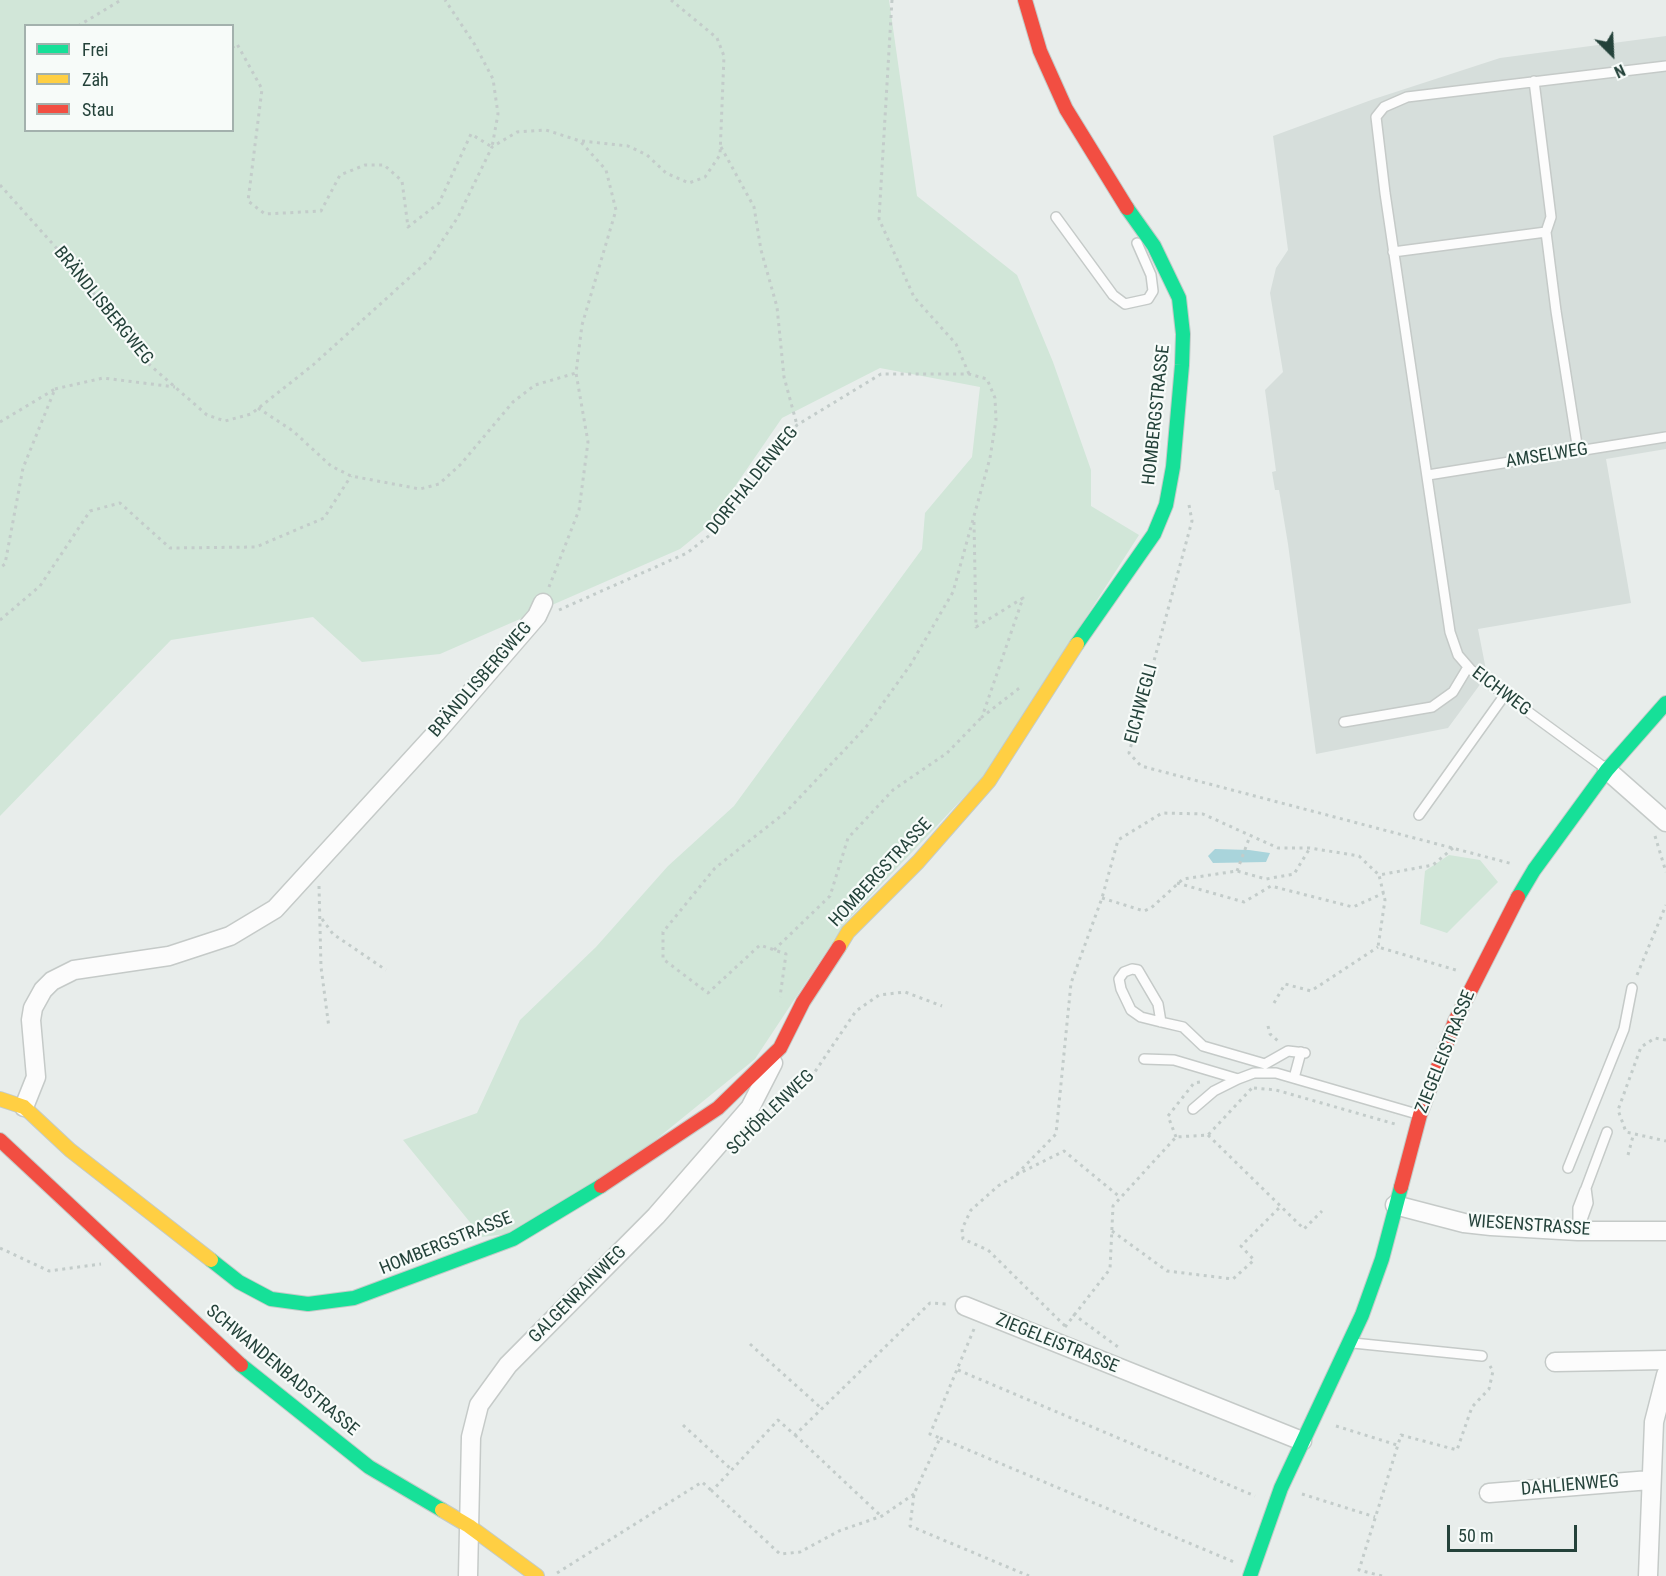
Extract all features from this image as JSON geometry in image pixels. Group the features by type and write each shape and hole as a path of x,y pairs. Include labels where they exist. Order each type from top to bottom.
{"street":[{"name":"HOMBERGSTRASSE","path":"0,1100 24,1107 70,1150 239,1282 271,1299 308,1305 354,1298 513,1239 635,1166 718,1108 780,1048 803,1002 848,932 918,862 988,781 1106,600 1154,534 1166,505 1173,467 1182,365 1182,312 1174,282 1058,94 1040,51 1025,0"},
{"name":"BRÄNDLISBERGWEG","path":"24,1107 36,1077 31,1020 33,1008 43,990 52,981 74,970 169,956 230,936 275,909 540,609"},
{"name":"ZIEGELEISTRASSE","path":"1251,1573 1273,1504 1302,1440 1351,1343 1382,1259 1413,1135 1455,1020 1503,922 1534,870 1607,770 1666,703"},
{"path":"1607,770 1660,817"},
{"name":"GALGENRAINWEG","path":"468,1576 473,1421 479,1405 508,1365 656,1216 750,1108 780,1048"},
{"name":"SCHWANDENBADSTRASSE","path":"0,1140 250,1373 369,1467 469,1526 537,1576"},
{"name":"WIESENSTRASSE","path":"1395,1205 1464,1223 1578,1231 1666,1231"},
{"name":"ZIEGELEISTRASSE","path":"972,1310 1302,1440"},
{"path":"1555,1362 1666,1360"},
{"path":"1648,1576 1654,1422 1666,1375"},
{"name":"DAHLIENWEG","path":"1490,1493 1650,1480"}],"lane":[{"name":"EICHWEG","path":"1607,770 1504,696 1468,667 1458,655 1450,632 1393,252 1376,117 1384,107 1407,97 1666,66"},
{"path":"1534,81 1551,217 1546,232 1578,451"},
{"path":"1056,217 1120,302 1125,304 1142,301 1152,296 1154,286 1148,266 1127,221 1122,201"},
{"path":"1393,252 1546,232"},
{"name":"AMSELWEG","path":"1428,475 1666,437"},
{"path":"1344,723 1432,707 1453,692 1468,667"},
{"path":"1419,815 1504,696"},
{"path":"1161,1022 1158,1004 1138,970 1132,969 1124,972 1119,979 1121,989 1131,1010 1140,1017 1161,1022 1183,1027 1203,1046 1265,1064"},
{"path":"1568,1168 1624,1029 1632,988"},
{"path":"1254,1073 1288,1051 1303,1053 1294,1078"},
{"path":"1143,1059 1174,1060 1238,1078"},
{"path":"1193,1109 1214,1091 1238,1078 1254,1073 1276,1073 1420,1115"},
{"path":"1578,1231 1588,1203 1586,1188 1607,1132"},
{"path":"1351,1343 1482,1356"}],"path":[{"path":"81,24 121,0"},
{"name":"BRÄNDLISBERGWEG","path":"0,185 77,271 143,359 207,415 225,421 251,414 313,365 430,259 458,217 492,147 498,114 493,79 475,45 446,0"},
{"path":"234,46 237,44 262,89 248,201 265,214 321,211 340,175 365,165 384,165 402,181 408,227 439,203 471,134 492,147 517,132 546,130 580,141 628,146 647,155 666,173 689,183 705,177 720,155 724,56 717,38 671,0"},
{"path":"779,1008 786,954 760,945 708,993 663,959 663,932 715,868 786,812 866,727 911,664 953,592 990,458 996,420 995,398 987,379 969,374 957,344 914,297 879,219 892,0"},
{"name":"BRÄNDLISBERGWEG","path":"540,609 579,510 588,442 576,374 582,325 616,210 606,170 580,141"},
{"path":"720,146 754,207 760,250 777,307 784,377 797,425"},
{"path":"258,408 293,430 331,466 351,476 420,489 439,484 461,464 513,402 535,385 576,374"},
{"name":"DORFHALDENWEG","path":"540,609 564,609 687,553 710,535 797,425 881,374 969,374"},
{"path":"0,422 56,389 104,378 175,387"},
{"path":"0,568 5,564 23,468 56,389"},
{"path":"0,620 40,586 90,511 120,503 170,548 256,547 324,518 351,476"},
{"name":"EICHWEGLI","path":"1188,499 1192,521 1129,753 1141,766 1534,870"},
{"path":"974,517 976,627 1023,598 982,717"},
{"path":"774,950 830,896 848,838 893,790 946,753 982,717 1028,682"},
{"path":"1660,817 1650,819 1666,872"},
{"path":"1237,871 1250,836"},
{"path":"1102,898 1144,911 1151,908 1182,879 1237,871 1266,879 1294,874 1310,848"},
{"path":"1378,947 1384,893 1379,875 1433,865 1453,848"},
{"path":"310,872 319,887 321,967 329,1028"},
{"path":"1177,883 1244,902 1271,886 1353,907 1384,893"},
{"path":"1632,988 1666,905"},
{"path":"321,917 333,934 386,970"},
{"path":"1274,1003 1285,984 1311,991 1378,947 1464,972"},
{"name":"SCHÖRLENWEG","path":"758,1127 812,1076 856,1011 879,995 905,992 942,1006"},
{"path":"1268,1026 1270,1034 1288,1051"},
{"path":"1666,1040 1655,1038 1641,1047 1618,1104 1623,1128 1633,1135 1666,1141"},
{"path":"1238,1078 1252,1089 1276,1090 1401,1126 1413,1135"},
{"path":"1176,1137 1168,1116 1194,1083 1205,1082"},
{"path":"1052,1342 1110,1269 1113,1206 1176,1137 1208,1135 1252,1089"},
{"path":"1208,1135 1304,1229 1322,1211"},
{"path":"1628,1155 1633,1135"},
{"path":"1015,1176 1064,1151 1121,1198"},
{"path":"1112,1231 1167,1271 1233,1280 1254,1260 1241,1246 1281,1206"},
{"path":"963,1239 988,1250 1065,1326"},
{"path":"0,1248 49,1271 126,1259"},
{"path":"795,1435 930,1303 972,1310"},
{"name":"ZIEGELEISTRASSE","path":"940,1438 930,1434 958,1370 972,1310"},
{"path":"1073,1314 1123,1350"},
{"path":"750,1344 821,1408"},
{"path":"1382,1576 1359,1570 1401,1435 1456,1450 1472,1407 1489,1389 1493,1371 1482,1356"},
{"path":"958,1370 1273,1504"},
{"path":"1314,1419 1398,1445"},
{"path":"712,1491 778,1420 882,1516"},
{"path":"683,1425 732,1470"},
{"path":"1029,1576 910,1526 915,1494 940,1438 1251,1573"},
{"path":"565,1568 702,1482 780,1554 800,1552 839,1531 882,1516 915,1494"},
{"path":"1281,1488 1375,1517"}],"shaded area":[{"path":"1666,36 1666,449 1606,459 1631,603 1478,629 1487,675 1448,728 1316,754 1288,544 1279,490 1275,490 1272,472 1276,471 1265,390 1283,372 1270,293 1276,268 1288,250 1273,136 1374,99 1500,58"}],"green space":[{"path":"0,0 889,0 917,196 1017,275 1053,362 1091,470 1091,506 1139,535 983,777 845,923 755,1059 632,1159 506,1234 482,1237 403,1140 477,1113 520,1020 596,947 668,866 734,806 922,549 925,513 972,457 980,387 880,368 782,418 707,527 680,549 440,654 362,662 313,617 171,640 0,816"},
{"path":"1449,855 1480,860 1498,882 1447,933 1420,924 1425,871"}],"water":[{"path":"1215,849 1270,853 1266,862 1213,863 1208,856"}],"traffic: fast":[{"path":"1077,644 1154,534 1166,505 1173,467 1182,365 1183,334 1179,298 1154,246 1127,208"},
{"path":"1518,897 1534,870 1607,770 1666,703"},
{"path":"211,1260 239,1282 271,1299 308,1304 354,1298 513,1239 601,1186"},
{"path":"1250,1576 1281,1488 1362,1315 1382,1259 1401,1187"},
{"path":"241,1365 369,1467 442,1510"}],"traffic: slow":[{"path":"839,947 848,932 918,862 989,781 1077,644"},
{"path":"0,1099 24,1107 70,1150 211,1260"},
{"path":"442,1510 469,1526 537,1576"}],"traffic: jam":[{"path":"1025,0 1040,51 1066,109 1127,208"},
{"path":"1401,1187 1420,1115 1455,1021 1518,897"},
{"path":"601,1186 718,1108 780,1048 803,1002 839,947"},
{"path":"0,1140 241,1365"}]}
